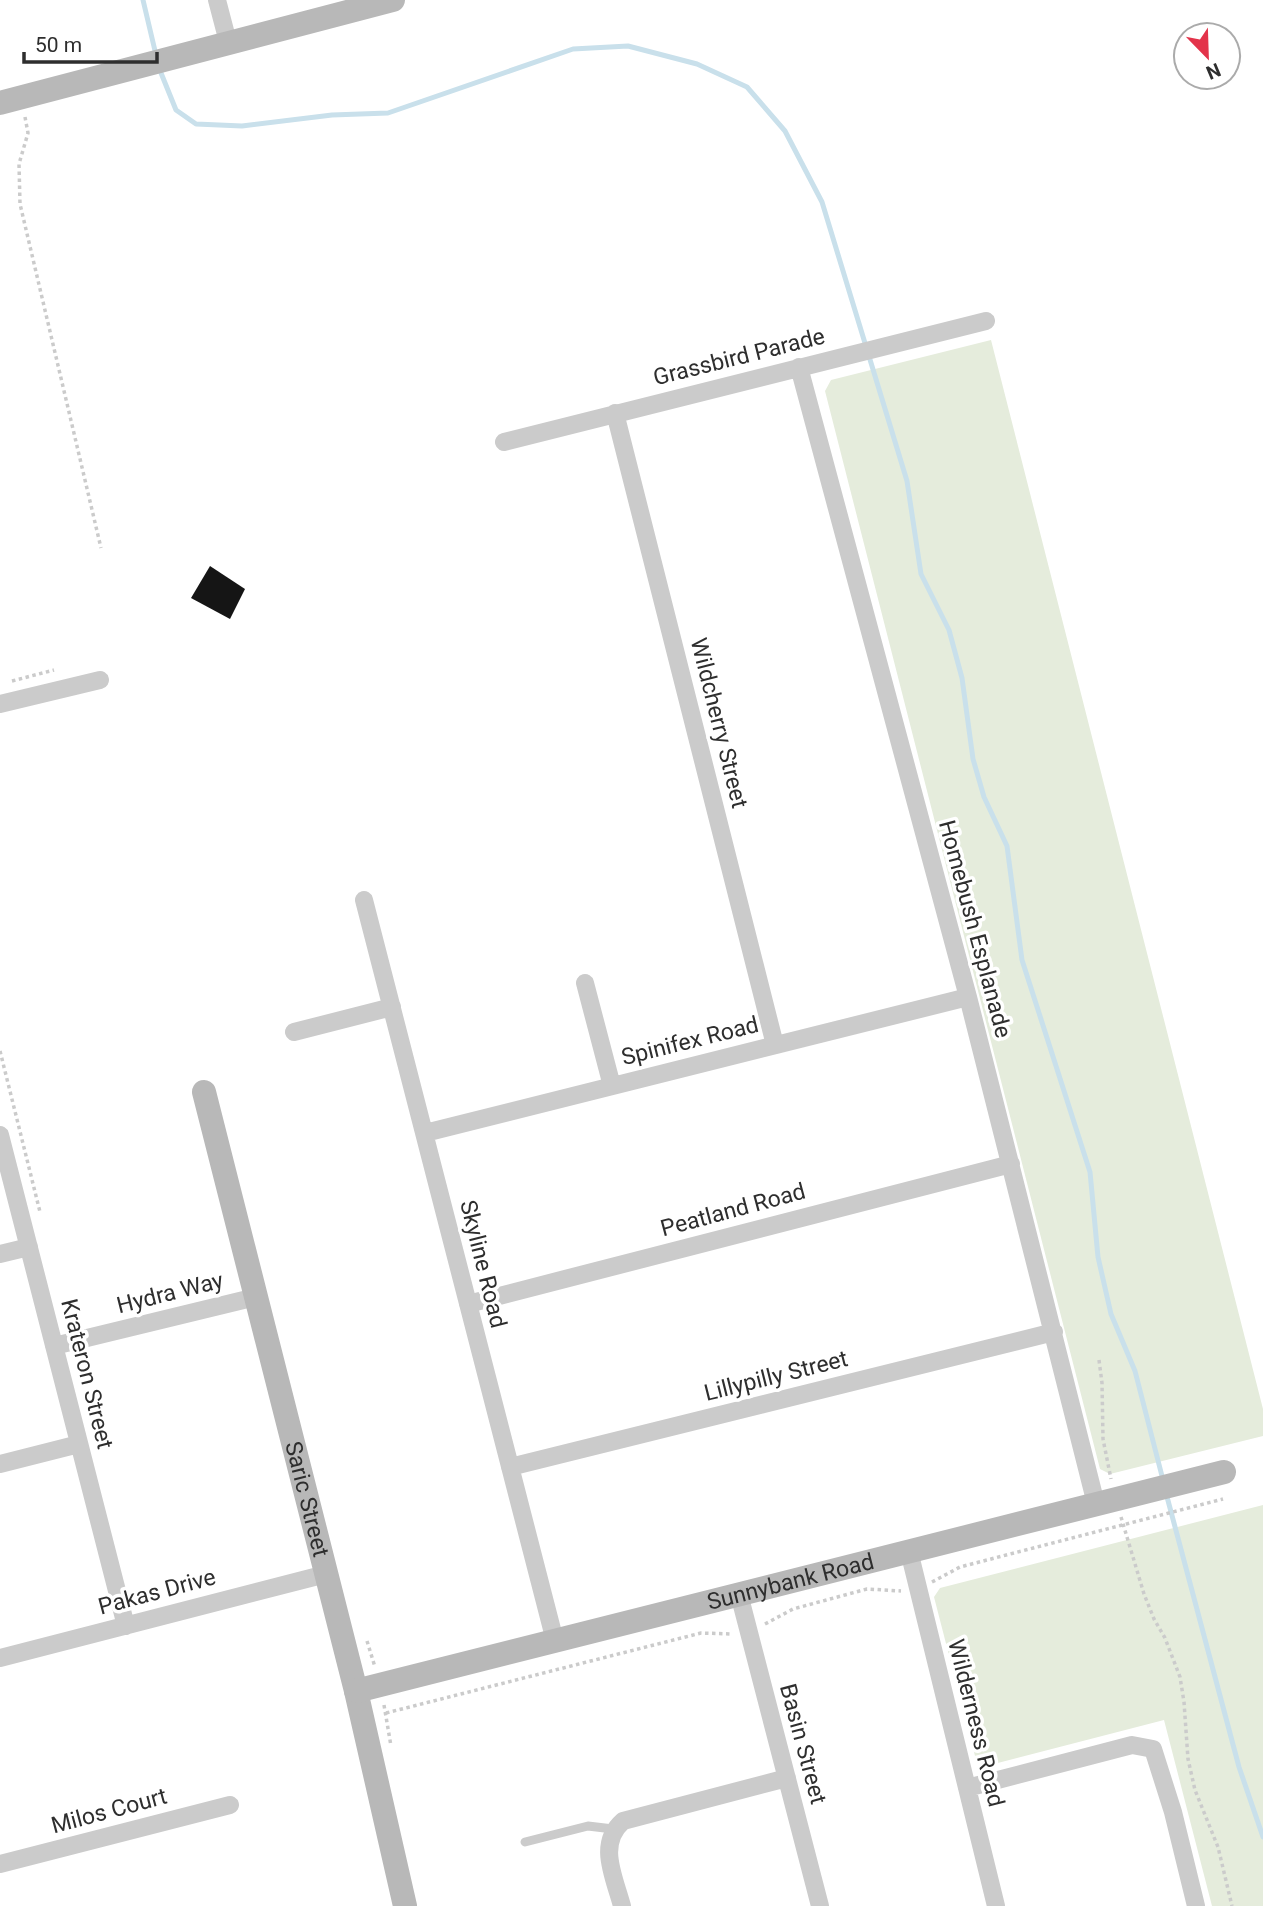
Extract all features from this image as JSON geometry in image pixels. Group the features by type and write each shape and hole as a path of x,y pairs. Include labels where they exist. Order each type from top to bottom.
{"street":[{"path":"218,0 228,42"},
{"path":"11,100 393,0"},
{"name":"Grassbird Parade","path":"504,442 986,321"},
{"name":"Homebush Esplanade","path":"799,367 968,997 1054,1332 1106,1502"},
{"name":"Wildcherry Street","path":"615,413 775,1045"},
{"path":"0,704 100,680"},
{"name":"Skyline Road","path":"364,900 555,1641"},
{"path":"585,983 612,1086"},
{"name":"Spinifex Road","path":"425,1133 968,997"},
{"path":"294,1032 392,1007"},
{"name":"Saric Street","path":"204,1092 356,1690 405,1906"},
{"name":"Krateron Street","path":"0,1135 126,1626"},
{"name":"Peatland Road","path":"468,1304 1011,1164"},
{"path":"0,1254 29,1247"},
{"name":"Hydra Way","path":"54,1346 256,1297"},
{"name":"Lillypilly Street","path":"510,1467 1054,1332"},
{"path":"0,1464 79,1444"},
{"name":"Sunnybank Road","path":"356,1690 1224,1472"},
{"name":"Wilderness Road","path":"909,1552 996,1906"},
{"name":"Pakas Drive","path":"0,1658 326,1574"},
{"name":"Basin Street","path":"739,1594 820,1906"},
{"path":"967,1788 1132,1745 1153,1749 1173,1812 1196,1906"},
{"path":"622,1906 607,1846 613,1829 623,1821 787,1778"},
{"name":"Milos Court","path":"0,1864 230,1805"}],"lane":[{"path":"525,1842 588,1826 613,1829"}],"path":[{"path":"11,100 28,134 19,164 20,204 101,548"},
{"path":"0,684 54,670"},
{"path":"0,1051 42,1223"},
{"path":"1099,1360 1106,1502 1124,1525 1144,1594 1154,1619 1166,1638 1180,1677 1188,1759 1195,1790 1218,1847 1232,1906"},
{"path":"386,1713 701,1633 733,1634 793,1609 867,1589 896,1592 918,1587 960,1567 1223,1499"}],"green space":[{"path":"991,340 1263,1409 1263,1436 1110,1474 1100,1469 825,391 831,380"},
{"path":"1263,1505 1263,1906 1212,1906 1164,1720 990,1765 975,1756 934,1597 940,1588"}],"building":[{"path":"210,566 245,589 230,619 191,598"}],"waterway":[{"path":"143,0 156,55"},
{"path":"159,68 176,110 196,124 242,126 332,115 388,113 573,49 628,46 697,64 747,87 785,131 822,202 907,481 921,574 949,630 962,678 973,759 984,797 1007,846 1022,960 1090,1172 1098,1257 1111,1314 1135,1371 1163,1480"},
{"path":"1166,1493 1239,1767 1263,1837"}]}
